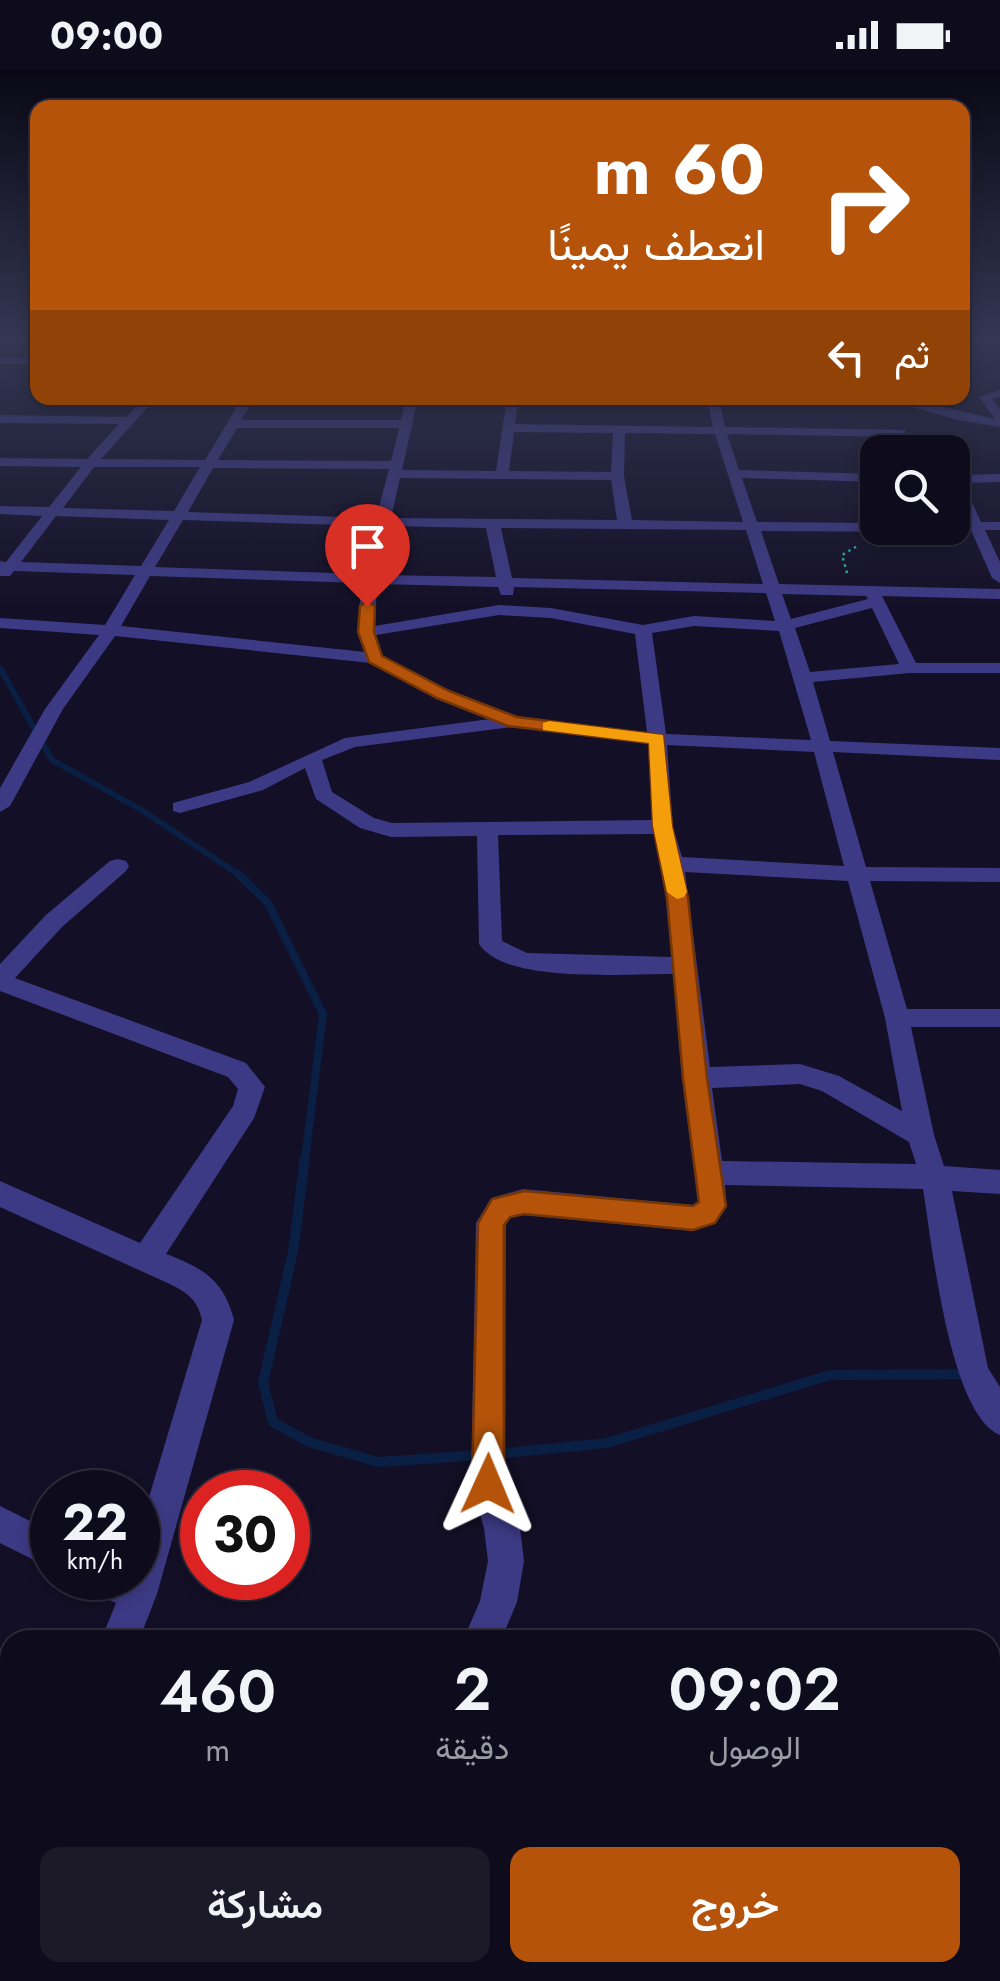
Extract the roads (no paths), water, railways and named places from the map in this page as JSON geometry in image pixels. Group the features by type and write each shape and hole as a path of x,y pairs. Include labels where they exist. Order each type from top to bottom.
{"street":[{"path":"0,582 5,566 121,430"},
{"path":"0,806 54,709 111,629 230,430"},
{"path":"375,658 366,632 368,579 403,430"},
{"path":"502,474 510,430"},
{"path":"619,430 617,476 625,524"},
{"path":"628,430 902,433"},
{"path":"720,432 803,678 896,1018 920,1135 935,1179 973,1374 1000,1418"},
{"path":"0,462 209,463 617,476"},
{"path":"736,474 860,477"},
{"path":"970,479 1000,478"},
{"path":"0,510 379,522 860,528"},
{"path":"970,512 1000,578"},
{"path":"493,524 510,610"},
{"path":"970,526 1000,526"},
{"path":"5,566 368,579 771,587 868,594 1000,594"},
{"path":"366,632 422,625 480,611 510,610 642,630 694,621 784,626 868,594"},
{"path":"868,594 910,668"},
{"path":"0,624 111,629 375,658 443,695 514,722"},
{"path":"486,1630 498,1602 506,1561 502,1528 488,1484 491,1223 502,1207 524,1202 693,1218 706,1214 713,1206 695,1078 673,864 663,826 657,739 642,630"},
{"path":"803,678 910,668 1000,668"},
{"path":"180,807 256,786 312,756 384,735 514,722 657,739 1000,754"},
{"path":"312,756 323,795 367,823 391,830 663,826"},
{"path":"488,828 491,944 506,956 527,962 686,966"},
{"path":"673,864 856,874 1000,874"},
{"path":"118,866 54,921 0,981 236,1070 252,1087 246,1110 146,1260"},
{"path":"896,1018 1000,1018"},
{"path":"695,1078 800,1074 830,1083 920,1135"},
{"path":"707,1173 877,1173 1000,1182"},
{"path":"0,1193 208,1288 216,1302 218,1320 160,1479"},
{"path":"0,1524 30,1540"},
{"path":"120,1630 121,1600"}],"waterway":[{"path":"0,668 52,760 140,809 238,874"},
{"path":"238,874 268,903 323,1014 305,1160"},
{"path":"305,1157 293,1252 263,1383 273,1422 309,1442 378,1462 481,1455"},
{"path":"495,1454 607,1443 830,1375 971,1374"}]}
